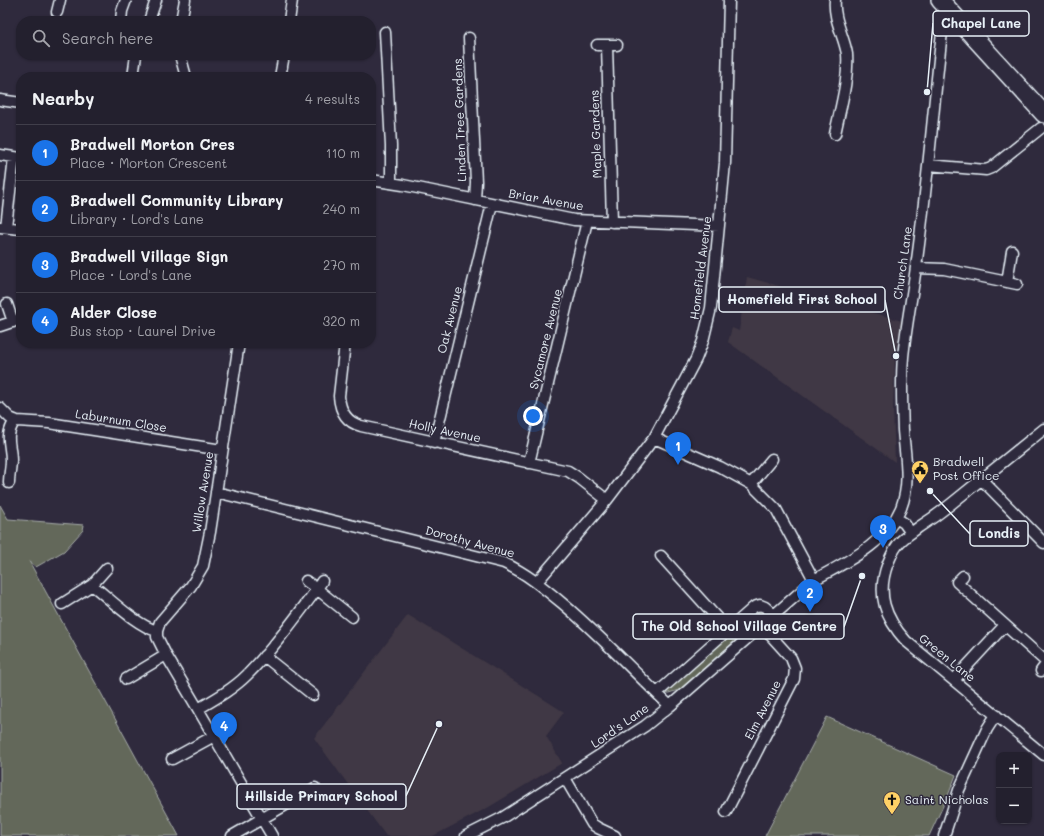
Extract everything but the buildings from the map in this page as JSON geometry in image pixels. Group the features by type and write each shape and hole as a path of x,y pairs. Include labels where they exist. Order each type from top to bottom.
{"highway":[{"path":"940,0 1042,121"}],"street":[{"path":"57,12 60,0"},
{"path":"122,16 126,0"},
{"path":"151,16 156,0"},
{"path":"182,16 185,0"},
{"path":"290,16 292,0"},
{"name":"Homefield Avenue","path":"537,582 607,500 654,438 693,366 703,341 711,308 726,163 728,0"},
{"path":"835,0 837,18 846,52 848,68 835,134"},
{"name":"Church Lane","path":"896,518 901,508 906,489 907,475 902,400 903,358 916,268 942,32 952,13"},
{"path":"385,32 391,146 391,183"},
{"name":"Linden Tree Gardens","path":"469,38 476,182 475,200"},
{"name":"Maple Gardens","path":"607,45 612,222"},
{"path":"134,72 135,60"},
{"path":"181,60 185,72"},
{"path":"281,72 283,60"},
{"path":"0,100 16,102"},
{"path":"928,165 986,170 991,168 1042,121"},
{"path":"0,155 16,157"},
{"path":"16,166 3,227 16,228"},
{"name":"Briar Avenue","path":"376,181 574,220 719,226"},
{"name":"Oak Avenue","path":"434,443 492,204"},
{"name":"Sycamore Avenue","path":"529,463 587,220"},
{"path":"916,268 944,269 1012,283 1012,251"},
{"path":"7,304 16,319"},
{"path":"0,326 16,321"},
{"name":"Willow Avenue","path":"157,631 160,622 191,586 203,566 216,492 237,348"},
{"name":"Holly Avenue","path":"345,348 339,405 346,418 350,421 361,426 434,443 568,471 607,500"},
{"path":"0,408 10,418 15,420 10,427 8,440 11,460 8,482"},
{"name":"Laburnum Close","path":"15,420 21,422 49,423 222,450"},
{"name":"Green Lane","path":"1044,429 947,507 900,541 891,556 882,583 884,606 888,617 895,629 906,642 1044,755"},
{"path":"654,438 720,467 751,484 776,509 814,580"},
{"path":"751,484 772,459"},
{"path":"981,479 1044,543"},
{"name":"Dorothy Avenue","path":"216,492 504,563 514,567 537,582 589,626 670,706"},
{"path":"896,518 904,523 910,533"},
{"name":"Lord's Lane","path":"466,836 502,818 620,743 670,706 814,580 871,546 887,530 896,518"},
{"path":"662,556 728,630"},
{"path":"62,604 92,585 107,568"},
{"path":"306,581 320,585 352,617"},
{"path":"957,582 1044,660"},
{"path":"92,585 137,621 157,631 157,637 166,655 272,836"},
{"path":"198,709 230,689 246,676 264,656 320,585"},
{"name":"Lord's Lane","path":"657,693 754,606 760,604 766,607 774,615"},
{"path":"954,680 1005,625"},
{"name":"Elm Avenue","path":"726,812 792,684 795,674 795,668 791,658 762,626"},
{"path":"126,679 166,655"},
{"path":"264,656 313,695"},
{"path":"944,836 959,790 987,729 996,716"},
{"path":"172,759 214,736"},
{"path":"565,778 592,824 613,836"},
{"path":"232,836 315,788"}],"shaded area":[{"path":"747,277 902,321 895,356 893,409 895,462 728,342 732,328 739,331"},
{"path":"408,615 564,712 546,736 562,763 489,807 433,836 386,836 314,738"}],"green space":[{"path":"0,505 8,519 84,525 83,530 64,551 36,567 29,561 179,836 0,836"},
{"path":"758,611 761,611 763,614 761,618 679,690 665,694 666,691"},
{"path":"827,717 956,775 929,836 765,836"}],"place":[{"name":"Chapel Lane","path":"927,92"},
{"name":"Homefield First School","path":"896,356"},
{"name":"Bradwell Morton Cres","path":"678,465"},
{"name":"Bradwell Post Office","path":"920,484"},
{"name":"Londis","path":"930,491"},
{"name":"Bradwell Village Sign","path":"883,548"},
{"name":"The Old School Village Centre","path":"862,576"},
{"name":"Bradwell Community Library","path":"810,612"},
{"name":"Hillside Primary School","path":"439,724"},
{"name":"Alder Close","path":"224,745"},
{"name":"Saint Nicholas","path":"892,815"}]}
